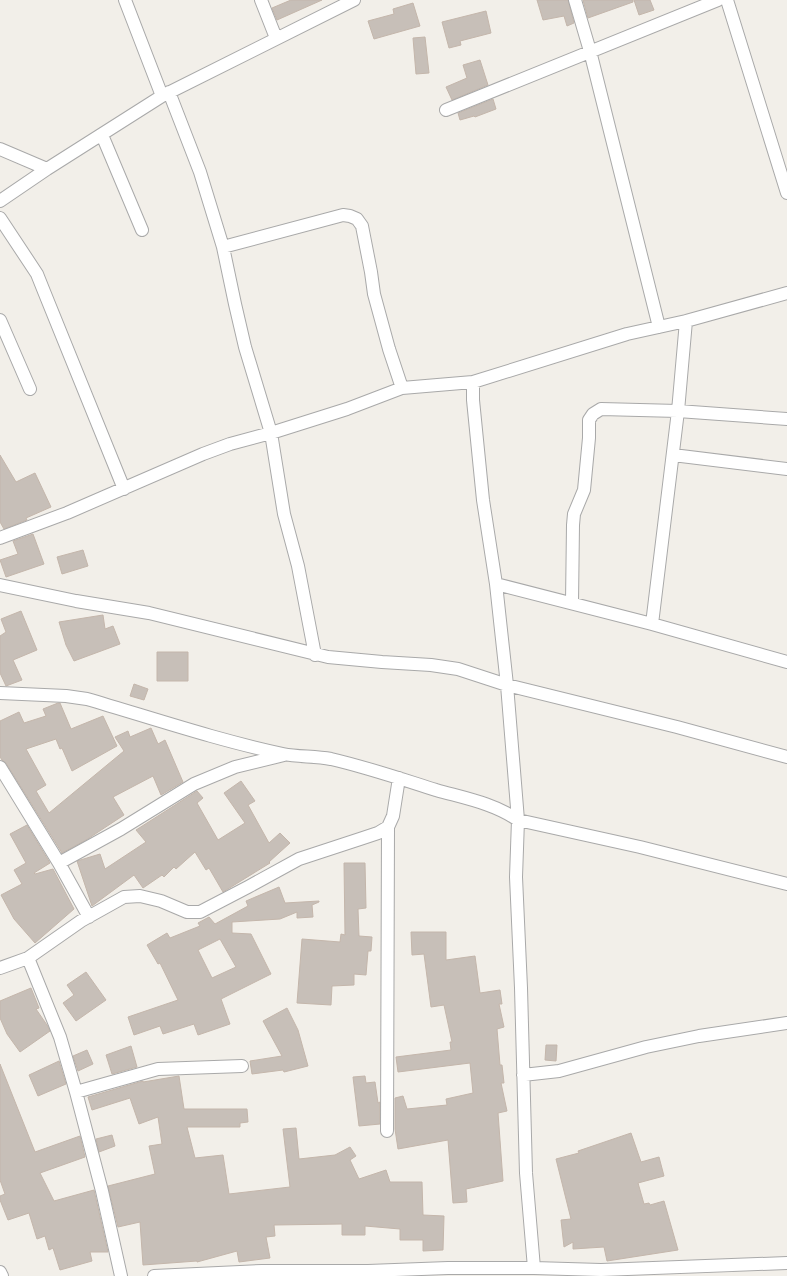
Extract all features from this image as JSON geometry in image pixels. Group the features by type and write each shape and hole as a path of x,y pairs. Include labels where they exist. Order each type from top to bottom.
{"street":[{"path":"125,0 200,172 223,247 242,333 270,433 284,514 298,566 315,654"},
{"path":"261,0 276,38"},
{"path":"0,201 166,94 354,0"},
{"path":"575,0 590,51 659,327"},
{"path":"446,110 718,0"},
{"path":"727,0 787,193"},
{"path":"102,135 142,230"},
{"path":"0,149 48,169"},
{"path":"223,247 343,215 357,219 362,226 374,294 389,349 402,388"},
{"path":"0,218 37,274 124,488"},
{"path":"0,538 67,513 203,454 230,444 347,409 402,388 473,382 627,334 686,321 787,293"},
{"path":"0,320 30,389"},
{"path":"652,624 678,411 686,321"},
{"path":"473,382 483,500 496,584 507,685 518,820 516,877 526,1173 534,1268"},
{"path":"572,602 574,514 584,490 589,438 589,420 593,414 601,409 678,411 787,419"},
{"path":"673,455 787,469"},
{"path":"496,584 572,602 787,662"},
{"path":"0,586 76,601 149,613 328,657 458,669 507,685 677,727 787,757"},
{"path":"0,693 66,696 87,699 245,745 284,754 311,756 331,760 399,778 481,802 506,812 518,820 640,847 787,884"},
{"path":"60,863 121,829 194,784 235,767 284,754"},
{"path":"0,767 60,863 89,917"},
{"path":"387,1131 388,827 393,816 399,778"},
{"path":"0,968 28,958 89,917 124,897 140,896 161,901 188,912 200,912 299,859 368,837 388,827"},
{"path":"28,958 60,1037 102,1191 121,1276"},
{"path":"523,1075 559,1071 646,1047 699,1036 787,1023"},
{"path":"76,1092 158,1069 242,1066"},
{"path":"154,1276 262,1271 368,1271 448,1268 601,1270 787,1264"},
{"path":"0,1272 2,1276"}],"building":[{"path":"291,0 322,0 277,20 272,8"},
{"path":"537,0 568,0 574,23 567,26 564,16 543,20"},
{"path":"583,0 633,0 633,2 588,18"},
{"path":"634,0 650,0 654,10 639,15"},
{"path":"413,3 420,26 374,39 368,21 394,14 393,9"},
{"path":"486,11 491,33 460,41 461,45 449,48 442,22"},
{"path":"425,37 429,73 416,74 413,38"},
{"path":"480,60 488,85 452,100 446,87 467,78 463,65"},
{"path":"493,99 496,109 475,117 460,120 458,113"},
{"path":"0,455 16,482 35,473 51,507 26,518 27,520 4,529 0,522"},
{"path":"33,534 44,564 6,577 0,560 18,554 13,541"},
{"path":"83,550 88,566 62,574 57,557"},
{"path":"21,611 37,650 13,660 22,680 6,686 0,673 0,636 6,632 1,619"},
{"path":"103,615 105,629 113,626 120,644 74,661 66,645 59,622"},
{"path":"157,652 188,652 188,681 157,681"},
{"path":"134,684 148,689 144,700 130,696"},
{"path":"60,703 71,729 103,716 117,746 72,771 62,748 60,749 56,739 26,749 46,785 36,791 49,813 124,751 115,737 128,731 130,737 151,728 158,744 165,740 183,782 161,795 153,776 113,797 124,815 86,840 62,853 6,763 0,757 0,721 19,712 24,723 46,716 43,709"},
{"path":"241,781 255,801 248,805 269,843 280,833 290,843 269,862 270,863 223,892 209,868 206,870 195,852 176,869 174,867 164,877 162,875 143,888 134,875 92,906 77,861 100,854 105,869 146,842 136,830 197,791 203,798 197,803 218,840 245,823 224,793"},
{"path":"27,825 50,863 34,873 53,869 74,909 35,943 14,919 1,895 22,884 14,870 26,863 10,834"},
{"path":"344,863 365,863 366,908 358,909 359,936 372,937 371,951 368,951 366,975 354,974 354,985 332,986 331,1005 297,1003 302,939 340,942 341,934 345,935"},
{"path":"279,887 285,903 319,902 312,905 313,917 297,918 297,912 280,919 232,922 232,933 251,934 271,974 221,999 230,1024 198,1035 194,1024 163,1034 160,1026 134,1035 128,1017 178,1000 160,963 158,964 147,945 167,933 170,938 200,926 198,923 209,917 215,924 248,906 246,901","holes":["220,939 236,967 212,978 198,950"]},
{"path":"411,932 446,932 446,960 475,956 480,993 500,990 502,1004 499,1004 504,1027 497,1029 500,1065 502,1065 504,1083 501,1083 507,1111 498,1113 503,1181 466,1189 467,1202 453,1203 448,1140 398,1149 395,1129 395,1098 403,1096 407,1109 447,1105 446,1099 473,1093 470,1063 398,1072 396,1057 451,1050 450,1042 452,1042 444,1005 431,1007 424,954 412,955"},
{"path":"86,972 106,1000 76,1021 63,1003 74,995 67,985"},
{"path":"31,988 39,1008 36,1009 50,1031 20,1052 7,1034 0,1018 0,1001"},
{"path":"287,1008 298,1030 308,1066 284,1072 283,1070 252,1074 250,1061 282,1056 263,1021"},
{"path":"546,1045 557,1045 556,1061 545,1060"},
{"path":"131,1046 137,1067 112,1074 106,1055"},
{"path":"87,1050 93,1064 78,1071 73,1056"},
{"path":"59,1061 66,1084 38,1096 29,1075"},
{"path":"0,1064 35,1152 80,1136 85,1157 40,1173 54,1201 94,1190 108,1252 90,1252 92,1261 60,1270 53,1248 49,1250 45,1236 37,1239 29,1213 8,1220 0,1200 0,1196 5,1194 0,1180"},
{"path":"179,1076 184,1109 247,1109 248,1122 240,1123 240,1127 187,1127 195,1158 223,1155 229,1194 290,1187 283,1129 296,1128 299,1159 335,1155 350,1147 356,1156 350,1160 359,1179 386,1170 390,1182 422,1182 423,1215 444,1216 443,1250 423,1251 423,1240 400,1240 400,1229 365,1226 365,1235 342,1235 342,1224 274,1225 275,1236 266,1237 270,1258 239,1262 237,1251 197,1262 143,1265 140,1222 118,1227 108,1186 155,1174 149,1146 162,1144 158,1117 139,1124 130,1098 92,1110 88,1097 143,1081"},
{"path":"365,1076 366,1083 375,1082 378,1103 380,1102 380,1124 359,1126 353,1077"},
{"path":"631,1133 641,1162 659,1157 664,1176 638,1183 644,1204 649,1203 650,1205 664,1201 678,1250 607,1261 604,1247 573,1249 573,1242 564,1247 561,1220 571,1219 556,1159 579,1153 578,1151"},
{"path":"112,1135 115,1146 99,1152 96,1139"}]}
